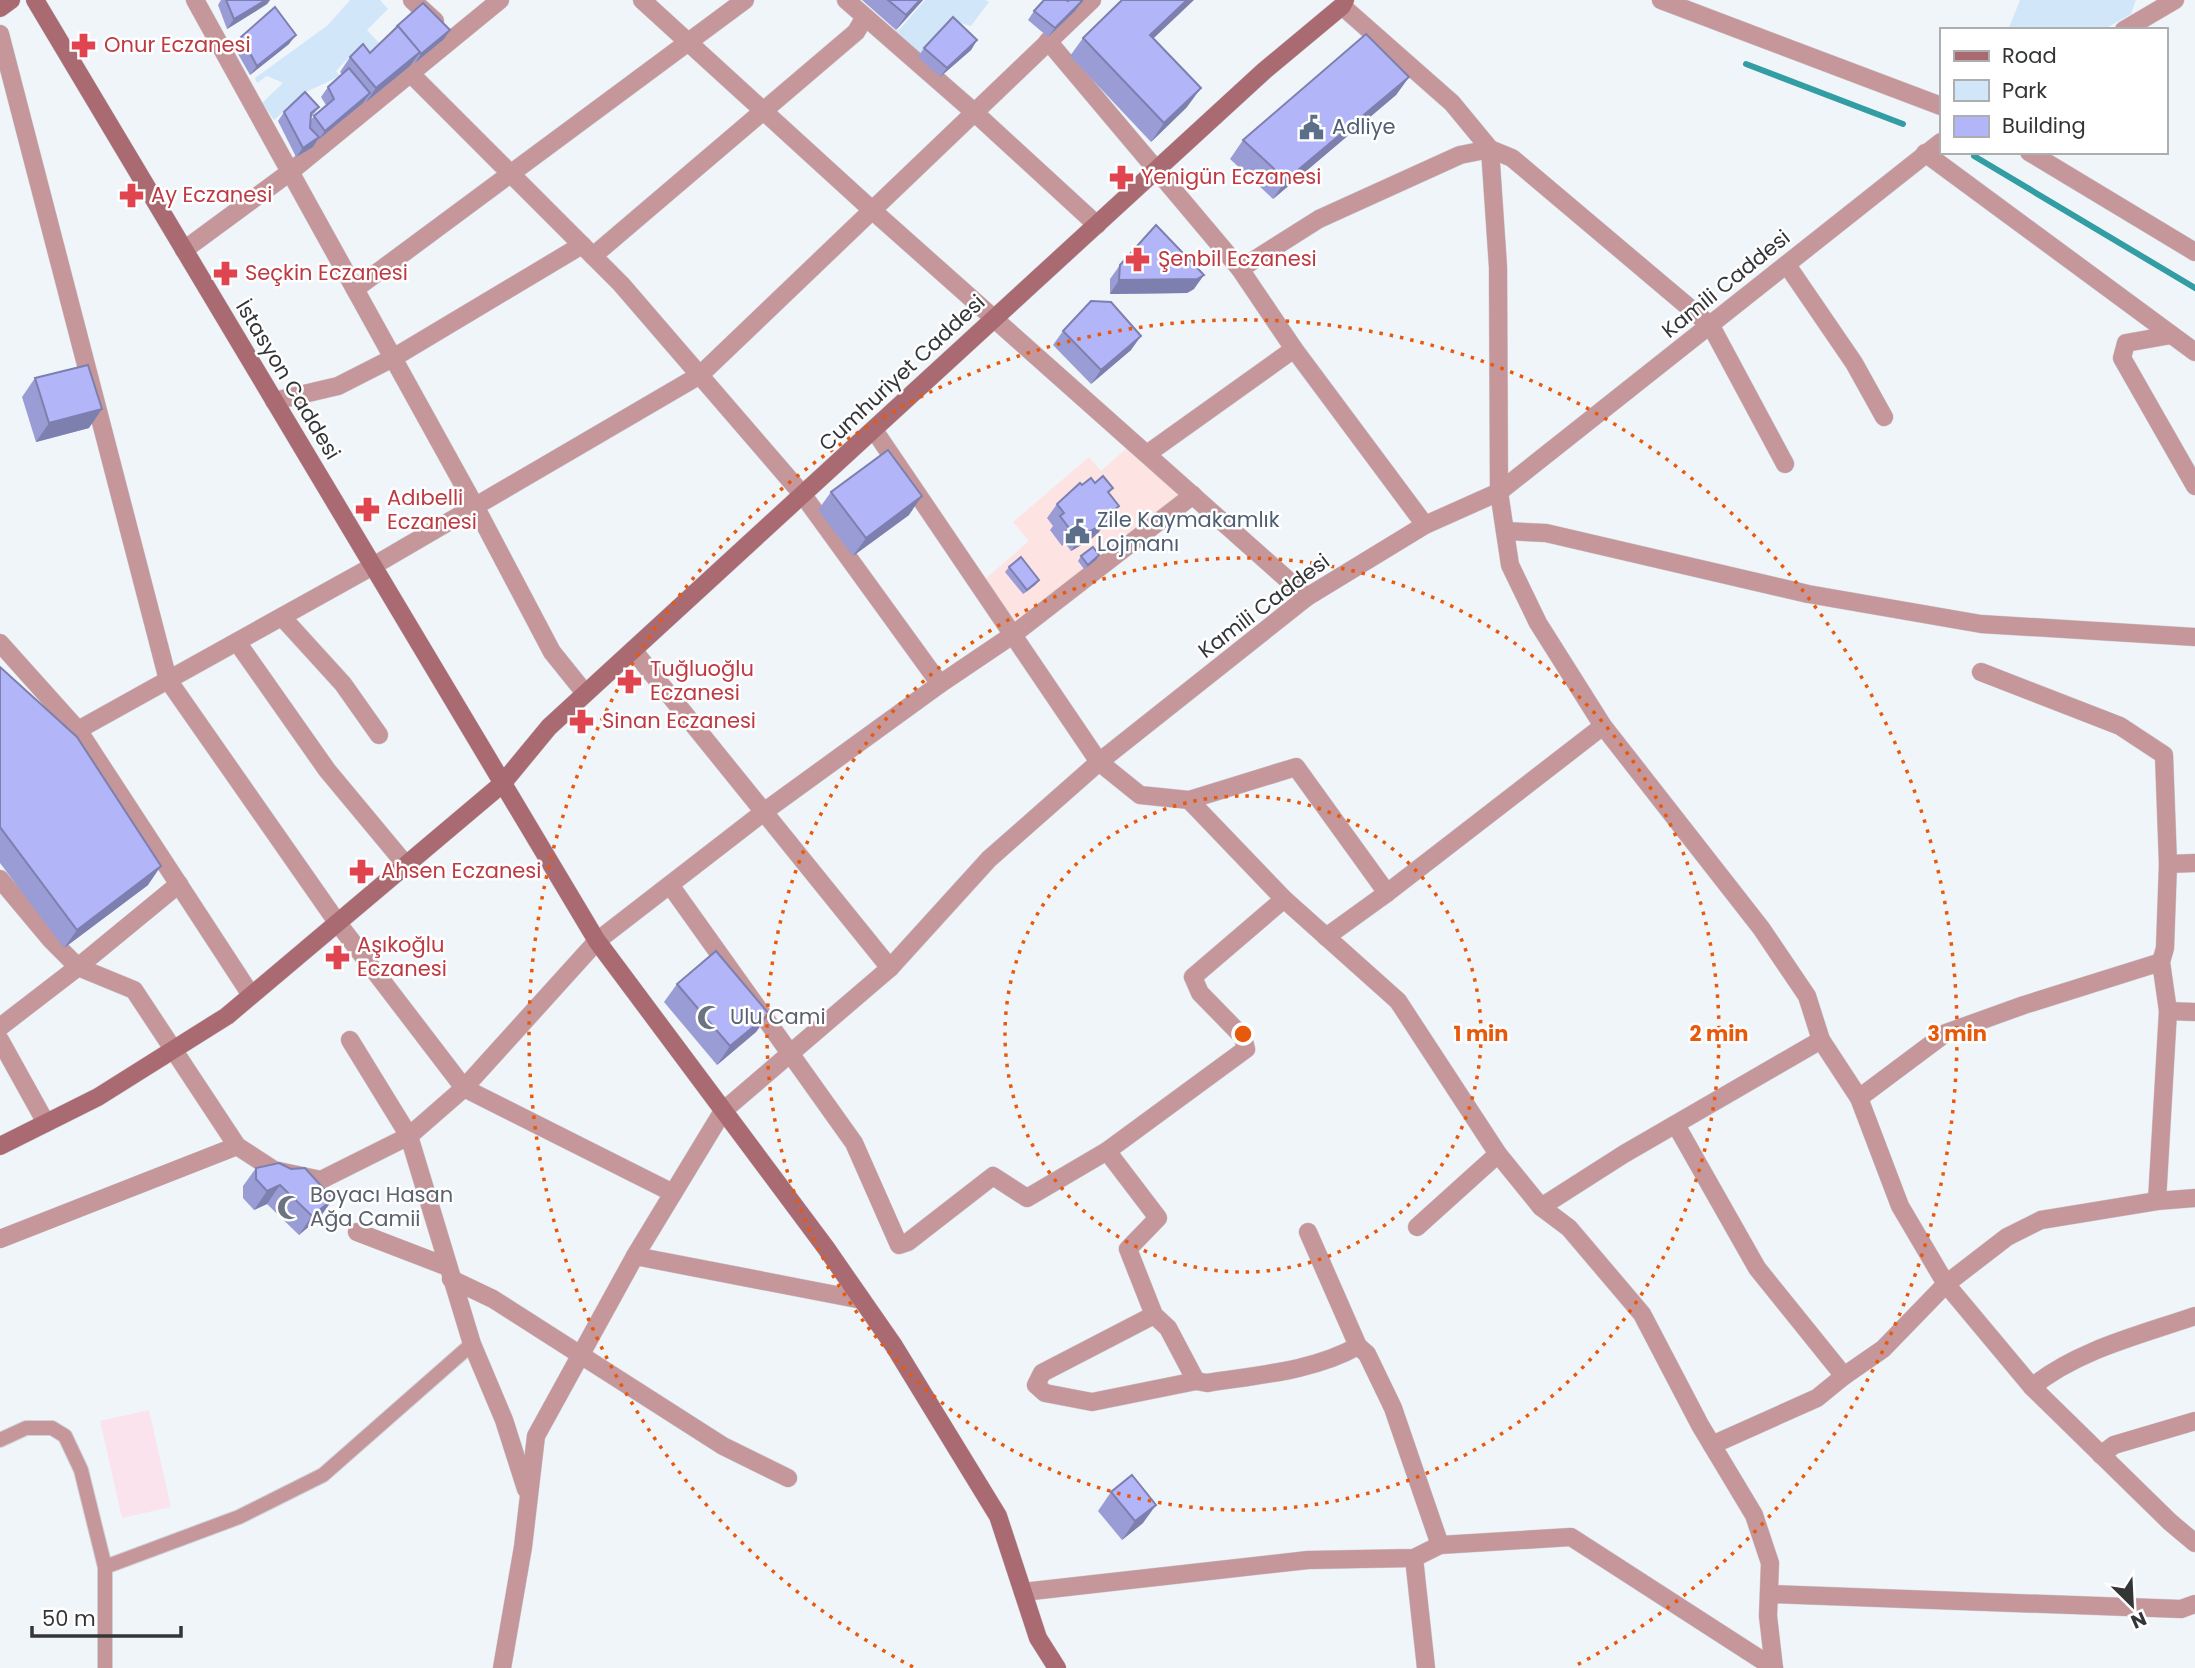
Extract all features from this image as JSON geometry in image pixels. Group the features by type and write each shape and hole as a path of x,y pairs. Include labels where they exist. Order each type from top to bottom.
{"main road":[{"path":"0,8 11,0"},
{"name":"İstasyon Caddesi","path":"35,0 597,941 826,1248 894,1346 998,1516 1038,1638 1057,1668"},
{"name":"Cumhuriyet Caddesi","path":"0,1146 98,1097 227,1016 406,865 502,783 549,727 1340,2"}],"street":[{"path":"195,0 475,506 552,652 585,694"},
{"path":"412,0 454,38"},
{"path":"184,250 290,172 500,0"},
{"path":"642,0 872,210 1307,597"},
{"path":"355,289 745,0"},
{"path":"846,0 1097,225"},
{"path":"78,730 373,566 700,375 1092,0"},
{"path":"1661,0 1940,107"},
{"path":"2127,28 2175,0"},
{"path":"1340,2 1452,103 1490,149 1512,158 1711,326 1785,464"},
{"path":"274,401 338,386 587,250 763,110 856,32 865,18"},
{"path":"0,34 169,680 338,922 464,1088 673,1193"},
{"path":"1048,41 1240,269 1294,349 1425,525"},
{"path":"410,74 621,284 803,495 940,684"},
{"name":"Kamili Caddesi","path":"502,1668 536,1436 635,1256 723,1111 890,968 989,859 1099,762 1307,597 1425,525 1499,492 1940,143"},
{"path":"1240,269 1319,219 1460,155 1490,149"},
{"path":"1490,149 1498,267 1499,492 1510,565 1538,623 1602,726 1761,928 1807,996 1821,1040 1859,1098 1899,1206 1946,1284 2032,1387 2170,1522 2195,1543"},
{"path":"1926,153 2195,352"},
{"path":"2032,154 2195,252"},
{"path":"1787,265 1854,363 1884,417"},
{"path":"2171,335 2126,343 2122,358 2195,486"},
{"path":"1147,454 1294,349"},
{"path":"874,430 1099,762 1140,795 1189,800 1296,768 1387,893"},
{"path":"0,879 51,940 78,967 134,990 237,1146 274,1170 321,1180 409,1136 464,1088 597,941 765,811 940,684 1014,634 1193,495"},
{"path":"1505,531 1546,533 1808,594 1981,624 2195,638"},
{"path":"282,617 343,684 379,735"},
{"path":"237,642 327,770 406,865"},
{"path":"0,643 78,730 251,995"},
{"path":"633,650 890,968"},
{"path":"1982,672 2120,726 2164,755 2168,864 2165,948 2161,962 2168,1011 2157,1201"},
{"path":"1326,937 1602,726"},
{"path":"1023,1592 1308,1560 1414,1558 1440,1545 1571,1537 1774,1668 1769,1616 1770,1563 1754,1515 1712,1445 1642,1314 1569,1228 1541,1207 1498,1154 1398,1001 1284,900 1189,800"},
{"path":"2168,864 2195,863"},
{"path":"0,1027 179,884"},
{"path":"670,885 854,1143 899,1245 908,1242 993,1176 1027,1198 1107,1151 1246,1049 1243,1037 1200,993 1193,977 1284,900"},
{"path":"1859,1098 1946,1033 2024,1004 2161,962"},
{"path":"2168,1011 2195,1012"},
{"path":"0,1040 46,1123"},
{"path":"1541,1207 1624,1154 1821,1040"},
{"path":"350,1041 409,1136 472,1344 504,1420 529,1496"},
{"path":"1676,1125 1758,1268 1844,1376"},
{"path":"0,1239 237,1146"},
{"path":"1107,1151 1158,1218 1128,1249 1154,1315 1168,1328 1196,1381"},
{"path":"1417,1227 1498,1154"},
{"path":"1712,1445 1817,1398 1883,1349 1946,1284 2007,1237 2041,1220 2157,1201 2195,1198"},
{"path":"357,1231 449,1273 493,1298 723,1446 788,1478"},
{"path":"1308,1233 1359,1346 1367,1354 1393,1408 1440,1545"},
{"path":"635,1256 862,1300"},
{"path":"1154,1315 1042,1374 1036,1385 1045,1393 1092,1402 1196,1381 1207,1383 1284,1371 1341,1356 1359,1346"},
{"path":"2032,1387 2048,1374 2107,1346 2195,1316"},
{"path":"105,1567 239,1517 323,1475 472,1344"},
{"path":"2101,1455 2114,1445 2195,1421"},
{"path":"0,1440 26,1428 52,1427 65,1436 81,1470 105,1567 105,1668"},
{"path":"1414,1558 1426,1668"},
{"path":"1769,1594 2181,1609 2195,1604"}],"shaded area":[{"name":"Zile Kaymakamlık Lojmanı","path":"1128,447 1182,493 1015,626 984,580 1029,541 1013,522 1089,457 1101,471"},
{"path":"149,1410 171,1507 122,1518 100,1421"}],"green space":[{"path":"350,0 380,0 388,9 367,30 379,43 360,61 351,55 336,71 340,76 304,93 274,120 262,103 283,83 267,76 257,83 255,78 328,25"},
{"path":"925,0 989,2 971,26 949,20 918,57 890,34 900,29"},
{"path":"2020,0 2136,0 2131,14 2106,28 2009,28"}],"building":[{"path":"226,0 266,0 234,19"},
{"path":"888,0 920,0 906,15"},
{"path":"1044,0 1082,1 1055,28 1034,11"},
{"path":"1122,0 1187,0 1150,35 1201,88 1164,123 1083,38"},
{"path":"423,3 450,30 421,54 397,26"},
{"path":"275,7 296,35 257,66 241,37"},
{"path":"953,17 977,40 947,68 924,48"},
{"path":"398,26 420,52 376,88 350,57 363,44 370,53"},
{"name":"Adliye","path":"1366,34 1409,77 1286,180 1243,140"},
{"path":"349,68 370,93 325,131 314,116 334,99 328,87"},
{"path":"305,92 319,107 311,113 310,128 319,137 303,148 284,112"},
{"path":"1156,225 1204,275 1197,279 1119,280 1120,265"},
{"path":"1091,301 1111,302 1141,336 1101,370 1063,331"},
{"path":"88,365 102,409 49,423 35,378"},
{"path":"888,450 922,496 866,538 831,492"},
{"name":"Zile Kaymakamlık Lojmanı","path":"1103,476 1113,488 1108,492 1119,506 1100,526 1081,536 1075,529 1072,532 1060,516 1064,513 1057,504 1080,483 1082,485 1091,478 1095,483"},
{"path":"1093,547 1099,555 1088,565 1081,556"},
{"path":"1021,557 1039,580 1027,590 1009,567"},
{"path":"0,667 77,737 161,866 77,930 0,827"},
{"path":"716,951 769,1014 730,1046 677,984"},
{"path":"279,1163 291,1169 305,1168 333,1199 312,1216 280,1185 267,1191 256,1179 256,1168"},
{"path":"1132,1475 1156,1505 1135,1521 1111,1492"}],"waterway":[{"path":"1746,64 1903,124"},
{"path":"1974,156 2195,288"}],"place":[{"name":"Onur Eczanesi","path":"84,45"},
{"name":"Adliye","path":"1312,127"},
{"name":"Yenigün Eczanesi","path":"1121,177"},
{"name":"Ay Eczanesi","path":"131,195"},
{"name":"Şenbil Eczanesi","path":"1138,259"},
{"name":"Seçkin Eczanesi","path":"225,273"},
{"name":"Adıbelli Eczanesi","path":"367,510"},
{"name":"Zile Kaymakamlık Lojmanı","path":"1077,532"},
{"name":"Tuğluoğlu Eczanesi","path":"630,681"},
{"name":"Sinan Eczanesi","path":"582,721"},
{"name":"Ahsen Eczanesi","path":"361,871"},
{"name":"Aşıkoğlu Eczanesi","path":"337,957"},
{"name":"Ulu Cami","path":"710,1017"},
{"name":"Boyacı Hasan Ağa Camii","path":"290,1207"}]}
